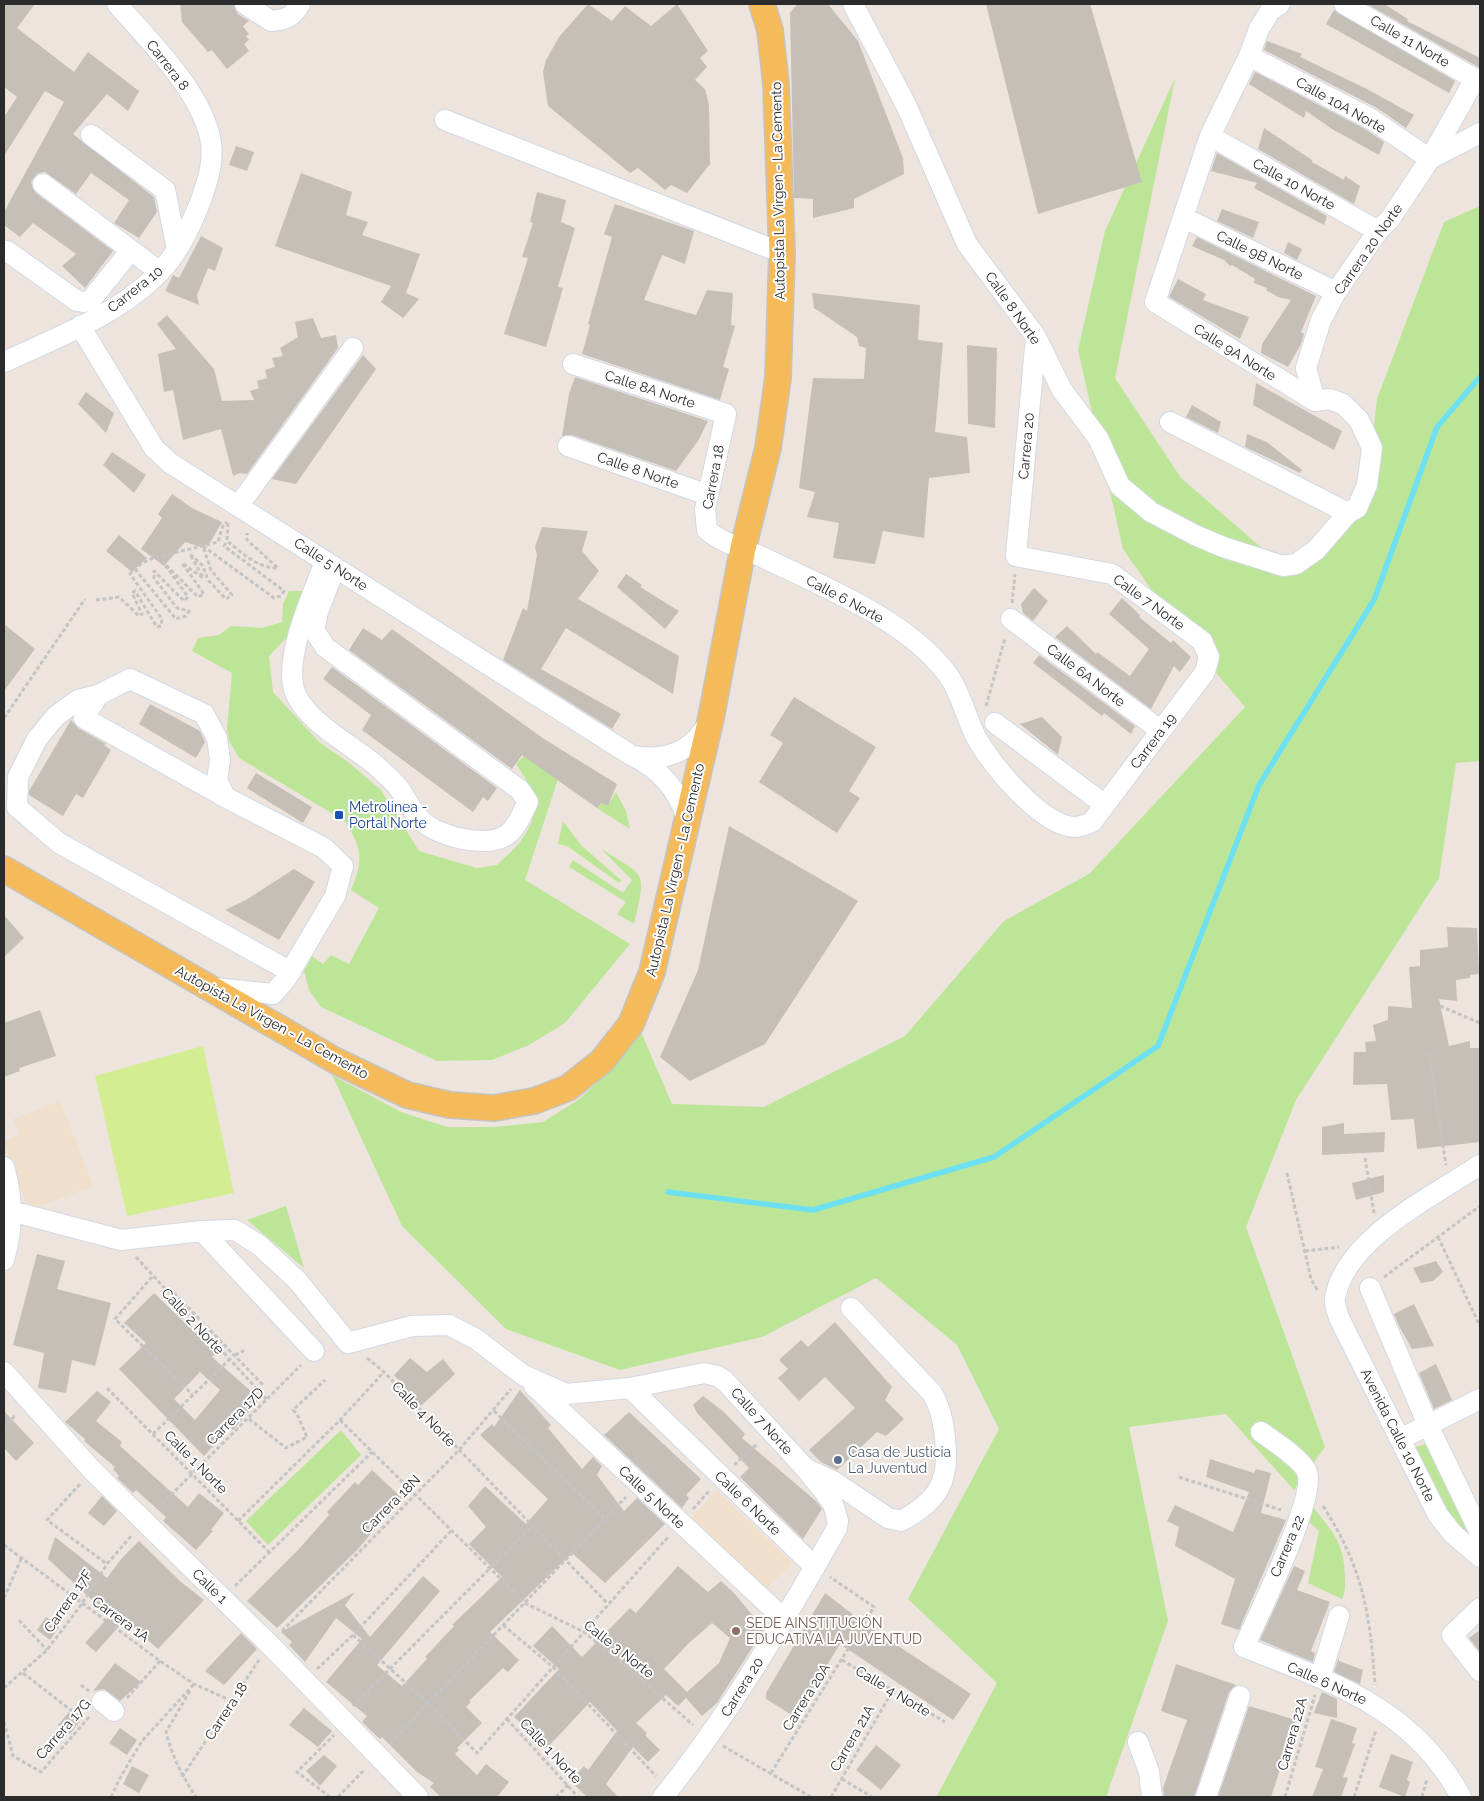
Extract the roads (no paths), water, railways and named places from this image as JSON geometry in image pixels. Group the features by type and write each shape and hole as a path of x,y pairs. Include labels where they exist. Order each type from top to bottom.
{"main road":[{"name":"Autopista La Virgen - La Cemento","path":"4,869 336,1060 408,1095 450,1105 494,1108 534,1101 568,1088 602,1061 631,1024 652,972 711,718 743,548 768,448 778,378 782,253 776,84 770,30 762,4"}],"street":[{"name":"Carrera 8","path":"118,4 187,86 209,133"},
{"path":"244,4 271,21 286,20 296,12 300,4"},
{"name":"Calle 8 Norte","path":"853,4 906,105 967,244 1036,337 1062,390 1098,438 1120,486 1152,512 1195,536 1222,547 1283,566 1296,564 1316,550 1348,513"},
{"path":"1184,218 1210,136 1249,56 1259,29 1270,11 1280,4"},
{"name":"Calle 11 Norte","path":"1344,4 1475,78"},
{"name":"Calle 10A Norte","path":"1249,56 1371,119 1430,160"},
{"name":"Carrera 20 Norte","path":"1315,401 1307,376 1308,361 1321,320 1336,292 1378,231 1390,219 1430,160 1475,78"},
{"path":"444,120 782,253"},
{"name":"Carrera 10","path":"6,358 80,326 118,305 160,272 177,250 193,221 211,172 209,133"},
{"name":"Carrera 20 Norte","path":"1430,160 1480,133"},
{"path":"91,135 165,190 177,250"},
{"name":"Calle 10 Norte","path":"1210,136 1378,231"},
{"path":"43,184 160,272"},
{"name":"Calle 9B Norte","path":"1184,218 1336,292"},
{"name":"Calle 9A Norte","path":"1184,218 1155,302 1315,401"},
{"path":"7,251 77,301 83,302 91,300 131,250"},
{"name":"Calle 5 Norte","path":"80,326 154,448 170,462 235,512 330,564 631,755 647,763 661,774 682,802 688,818"},
{"name":"Carrera 20","path":"1016,556 1036,337"},
{"path":"235,512 353,348"},
{"name":"Calle 8A Norte","path":"573,364 726,414"},
{"path":"1170,422 1348,513 1357,508 1367,485 1372,448 1359,420 1343,404 1329,399 1315,401"},
{"name":"Carrera 18","path":"726,414 705,509 708,530 717,538 743,548"},
{"name":"Calle 8 Norte","path":"568,446 708,495"},
{"name":"Calle 6 Norte","path":"743,548 881,616 925,652 949,676 976,738 998,768 1034,806 1054,820 1075,827 1092,822"},
{"name":"Calle 7 Norte","path":"1016,556 1112,574 1202,641 1209,657"},
{"path":"330,564 314,630 325,647 520,790 528,802 508,834 488,841 467,840 443,833 422,822 391,781 374,764 320,723 299,701 293,685 295,652 330,564"},
{"name":"Calle 6A Norte","path":"1011,619 1160,730"},
{"name":"Carrera 19","path":"1092,822 1205,672 1209,657"},
{"path":"226,797 216,780 220,760 217,738 204,714 130,679 98,695 78,700 56,716 37,739 18,777 17,806 59,843 291,972"},
{"path":"98,695 84,718 226,797 324,848 343,866 335,896 291,972 273,994 208,987"},
{"name":"Calle 5 Norte","path":"631,755 650,759 669,756 687,748 701,735 711,718"},
{"path":"995,723 1105,806"},
{"name":"Avenida Calle 10 Norte","path":"1480,1165 1372,1239 1352,1260 1341,1278 1334,1300 1340,1320 1438,1514 1453,1534 1480,1557"},
{"path":"4,1167 12,1210 4,1260"},
{"path":"12,1210 122,1240 202,1231 235,1230 259,1245 297,1280 348,1343 412,1326 449,1325 476,1339 523,1375 566,1394 630,1388"},
{"path":"202,1231 314,1351"},
{"path":"1370,1288 1428,1425 1480,1533"},
{"path":"805,1468 833,1481 888,1518 901,1521 922,1508 939,1488 945,1472 945,1440 938,1404 932,1393 851,1308"},
{"name":"Calle 1","path":"4,1372 92,1470 269,1644 418,1797"},
{"name":"Calle 7 Norte","path":"630,1388 704,1372 716,1376 724,1380 805,1468"},
{"name":"Calle 5 Norte","path":"523,1375 783,1618"},
{"name":"Calle 6 Norte","path":"630,1388 815,1566"},
{"path":"1400,1439 1480,1399"},
{"name":"Carrera 22","path":"1244,1647 1301,1517 1308,1483 1307,1472 1300,1462 1261,1432"},
{"name":"Carrera 20","path":"666,1793 742,1689 837,1528 838,1521 833,1504 805,1468"},
{"path":"1480,1608 1452,1635 1480,1671"},
{"path":"1320,1678 1340,1616"},
{"name":"Calle 6 Norte","path":"1244,1647 1320,1678 1380,1708 1409,1731 1433,1757 1451,1778 1461,1797"},
{"path":"1206,1797 1240,1696"},
{"path":"1138,1742 1149,1772 1152,1797"}],"waterway":[{"path":"668,1192 813,1210 994,1157 1158,1046 1259,785 1374,600 1437,427 1480,377"}],"place":[{"name":"Metrolinea - Portal Norte","path":"339,815"},
{"name":"Casa de Justicia La Juventud","path":"838,1460"},
{"name":"SEDE AINSTITUCIÓN EDUCATIVA LA JUVENTUD","path":"736,1631"}]}
